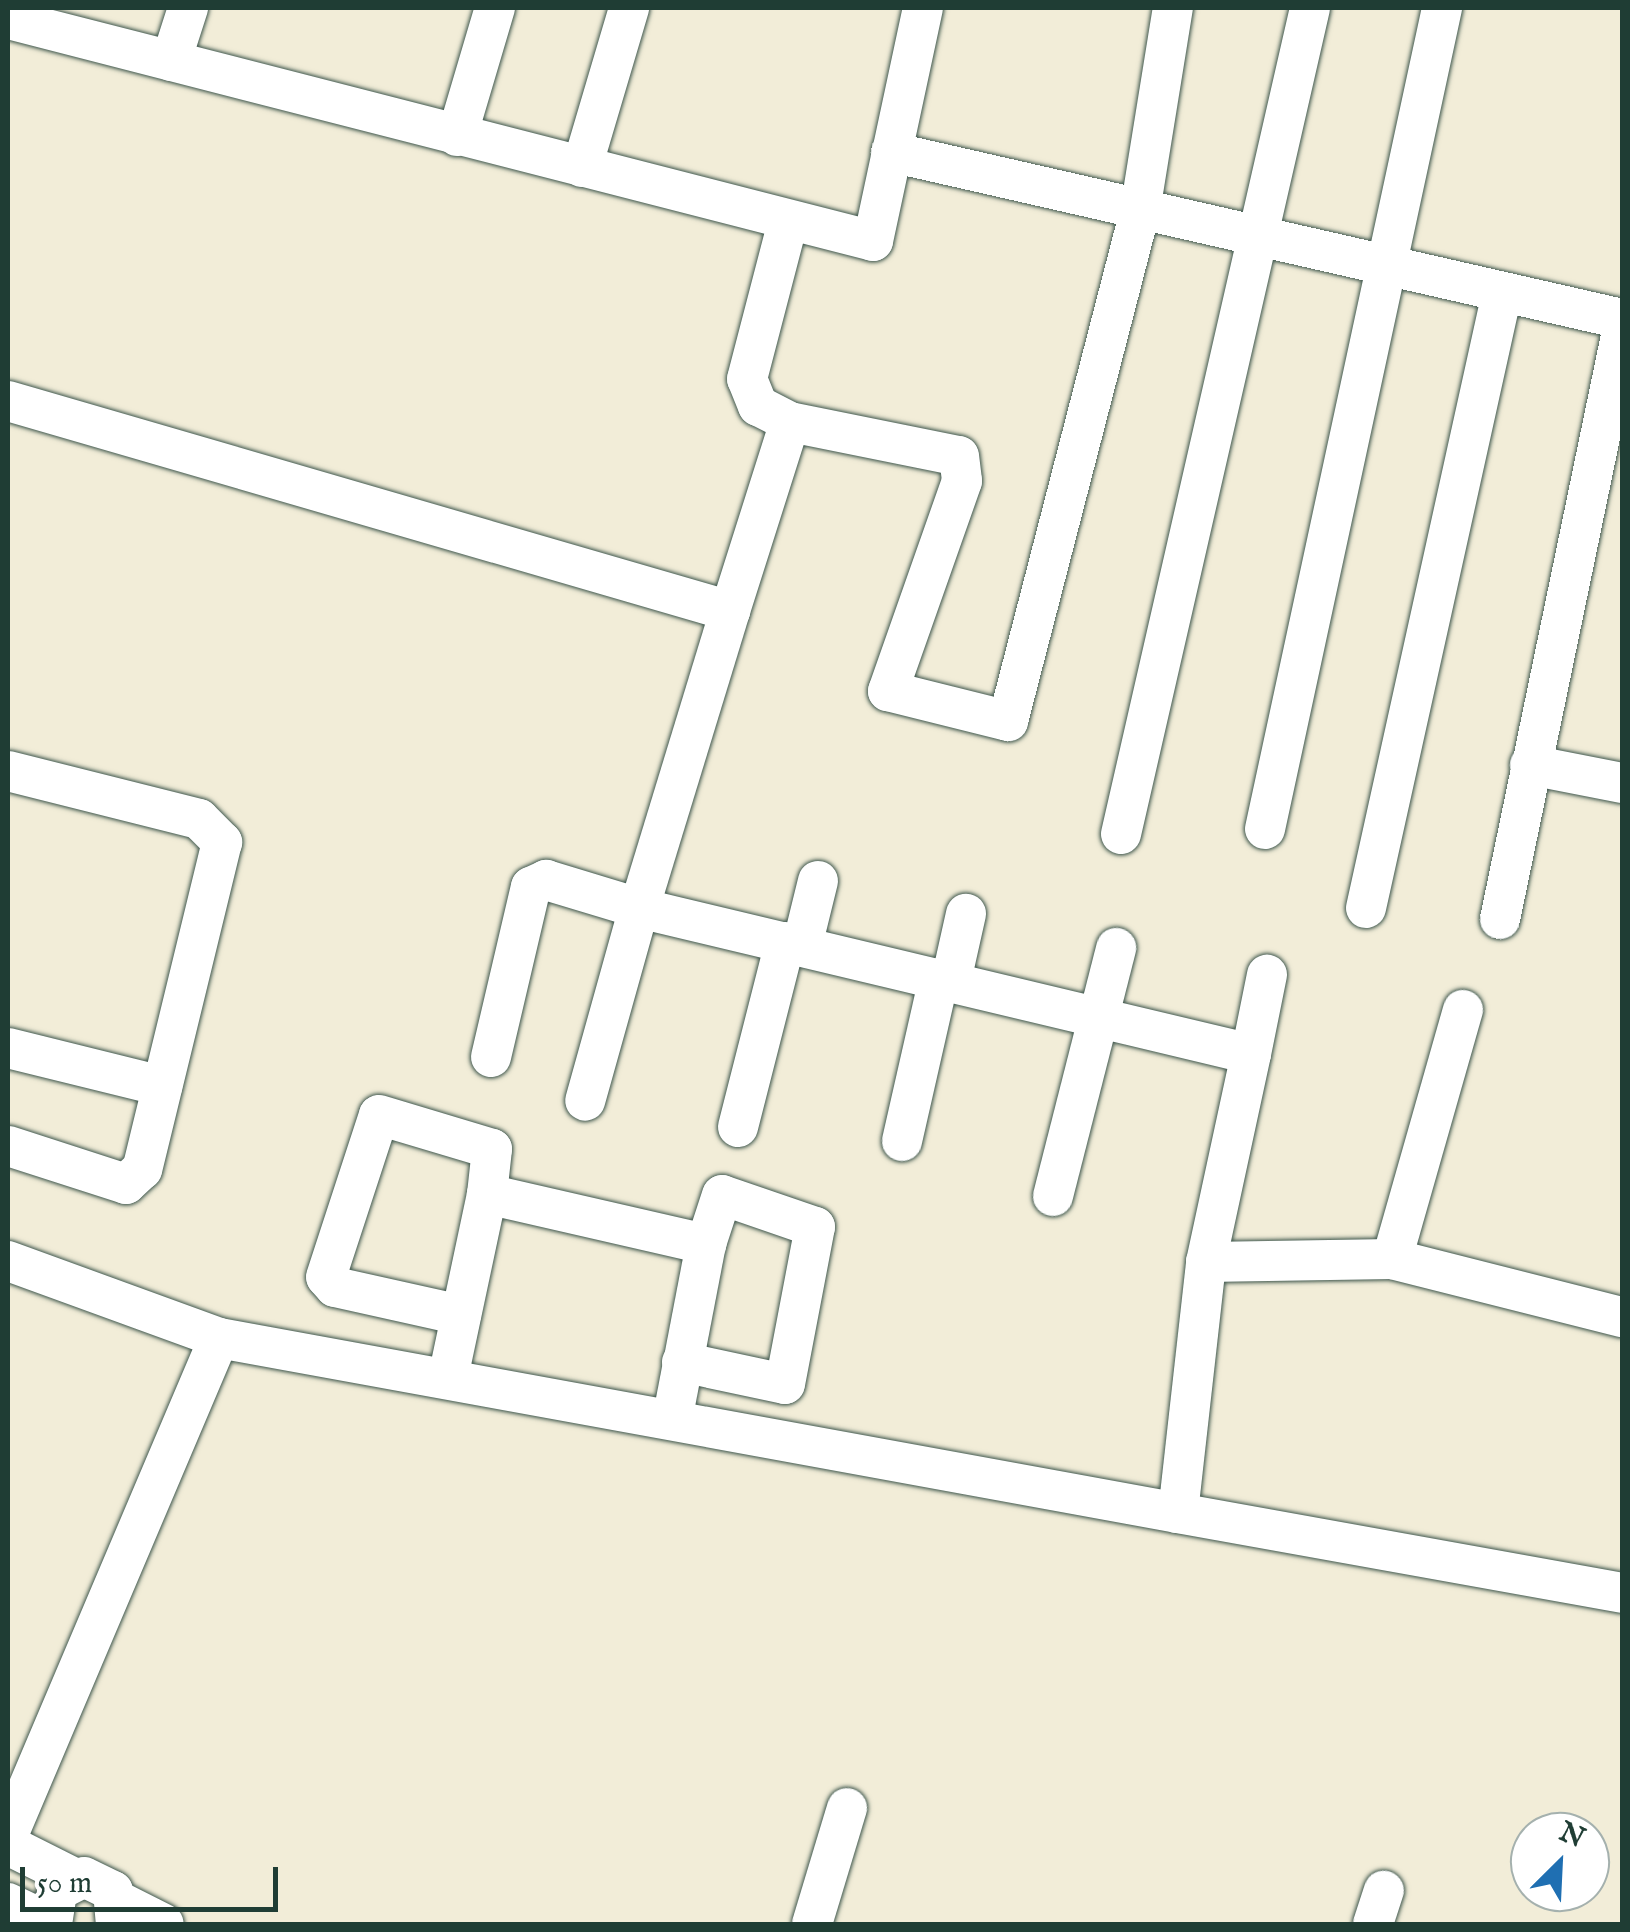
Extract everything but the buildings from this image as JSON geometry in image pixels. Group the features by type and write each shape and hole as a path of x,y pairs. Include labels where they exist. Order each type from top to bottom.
{"street":[{"path":"171,61 188,8"},
{"path":"458,136 495,8"},
{"path":"582,167 629,8"},
{"path":"8,19 788,222 873,240 923,8"},
{"path":"788,222 747,379 758,406 790,422 960,456 962,481 888,691 1008,721 1140,211 1173,8"},
{"path":"1121,834 1310,8"},
{"path":"1264,829 1442,8"},
{"path":"892,152 1383,268 1622,319"},
{"path":"1366,908 1502,294"},
{"path":"1500,918 1622,331"},
{"path":"8,401 730,611"},
{"path":"585,1101 638,908 790,422"},
{"path":"1530,764 1622,783"},
{"path":"8,772 199,819 222,842 142,1169 126,1184 8,1146"},
{"path":"491,1057 531,887 546,880 638,908 1098,1014 1252,1054"},
{"path":"738,1127 793,944 818,881"},
{"path":"902,1142 966,914"},
{"path":"1054,1196 1116,948"},
{"path":"1178,1513 1206,1262 1267,975"},
{"path":"1392,1259 1464,1010"},
{"path":"8,1048 162,1086"},
{"path":"448,1374 461,1315 487,1194 492,1149 379,1115 326,1277 335,1287 461,1315"},
{"path":"487,1194 706,1244"},
{"path":"672,1416 682,1362 706,1244 722,1195 815,1227 785,1384 682,1362"},
{"path":"1206,1262 1392,1259 1622,1317"},
{"path":"8,1261 219,1338 448,1374 1622,1593"},
{"path":"8,1835 219,1338"},
{"path":"812,1924 847,1808"},
{"path":"8,1845 74,1878 105,1884 117,1913 164,1924"},
{"path":"8,1903 52,1924 52,1901 74,1878"}]}
